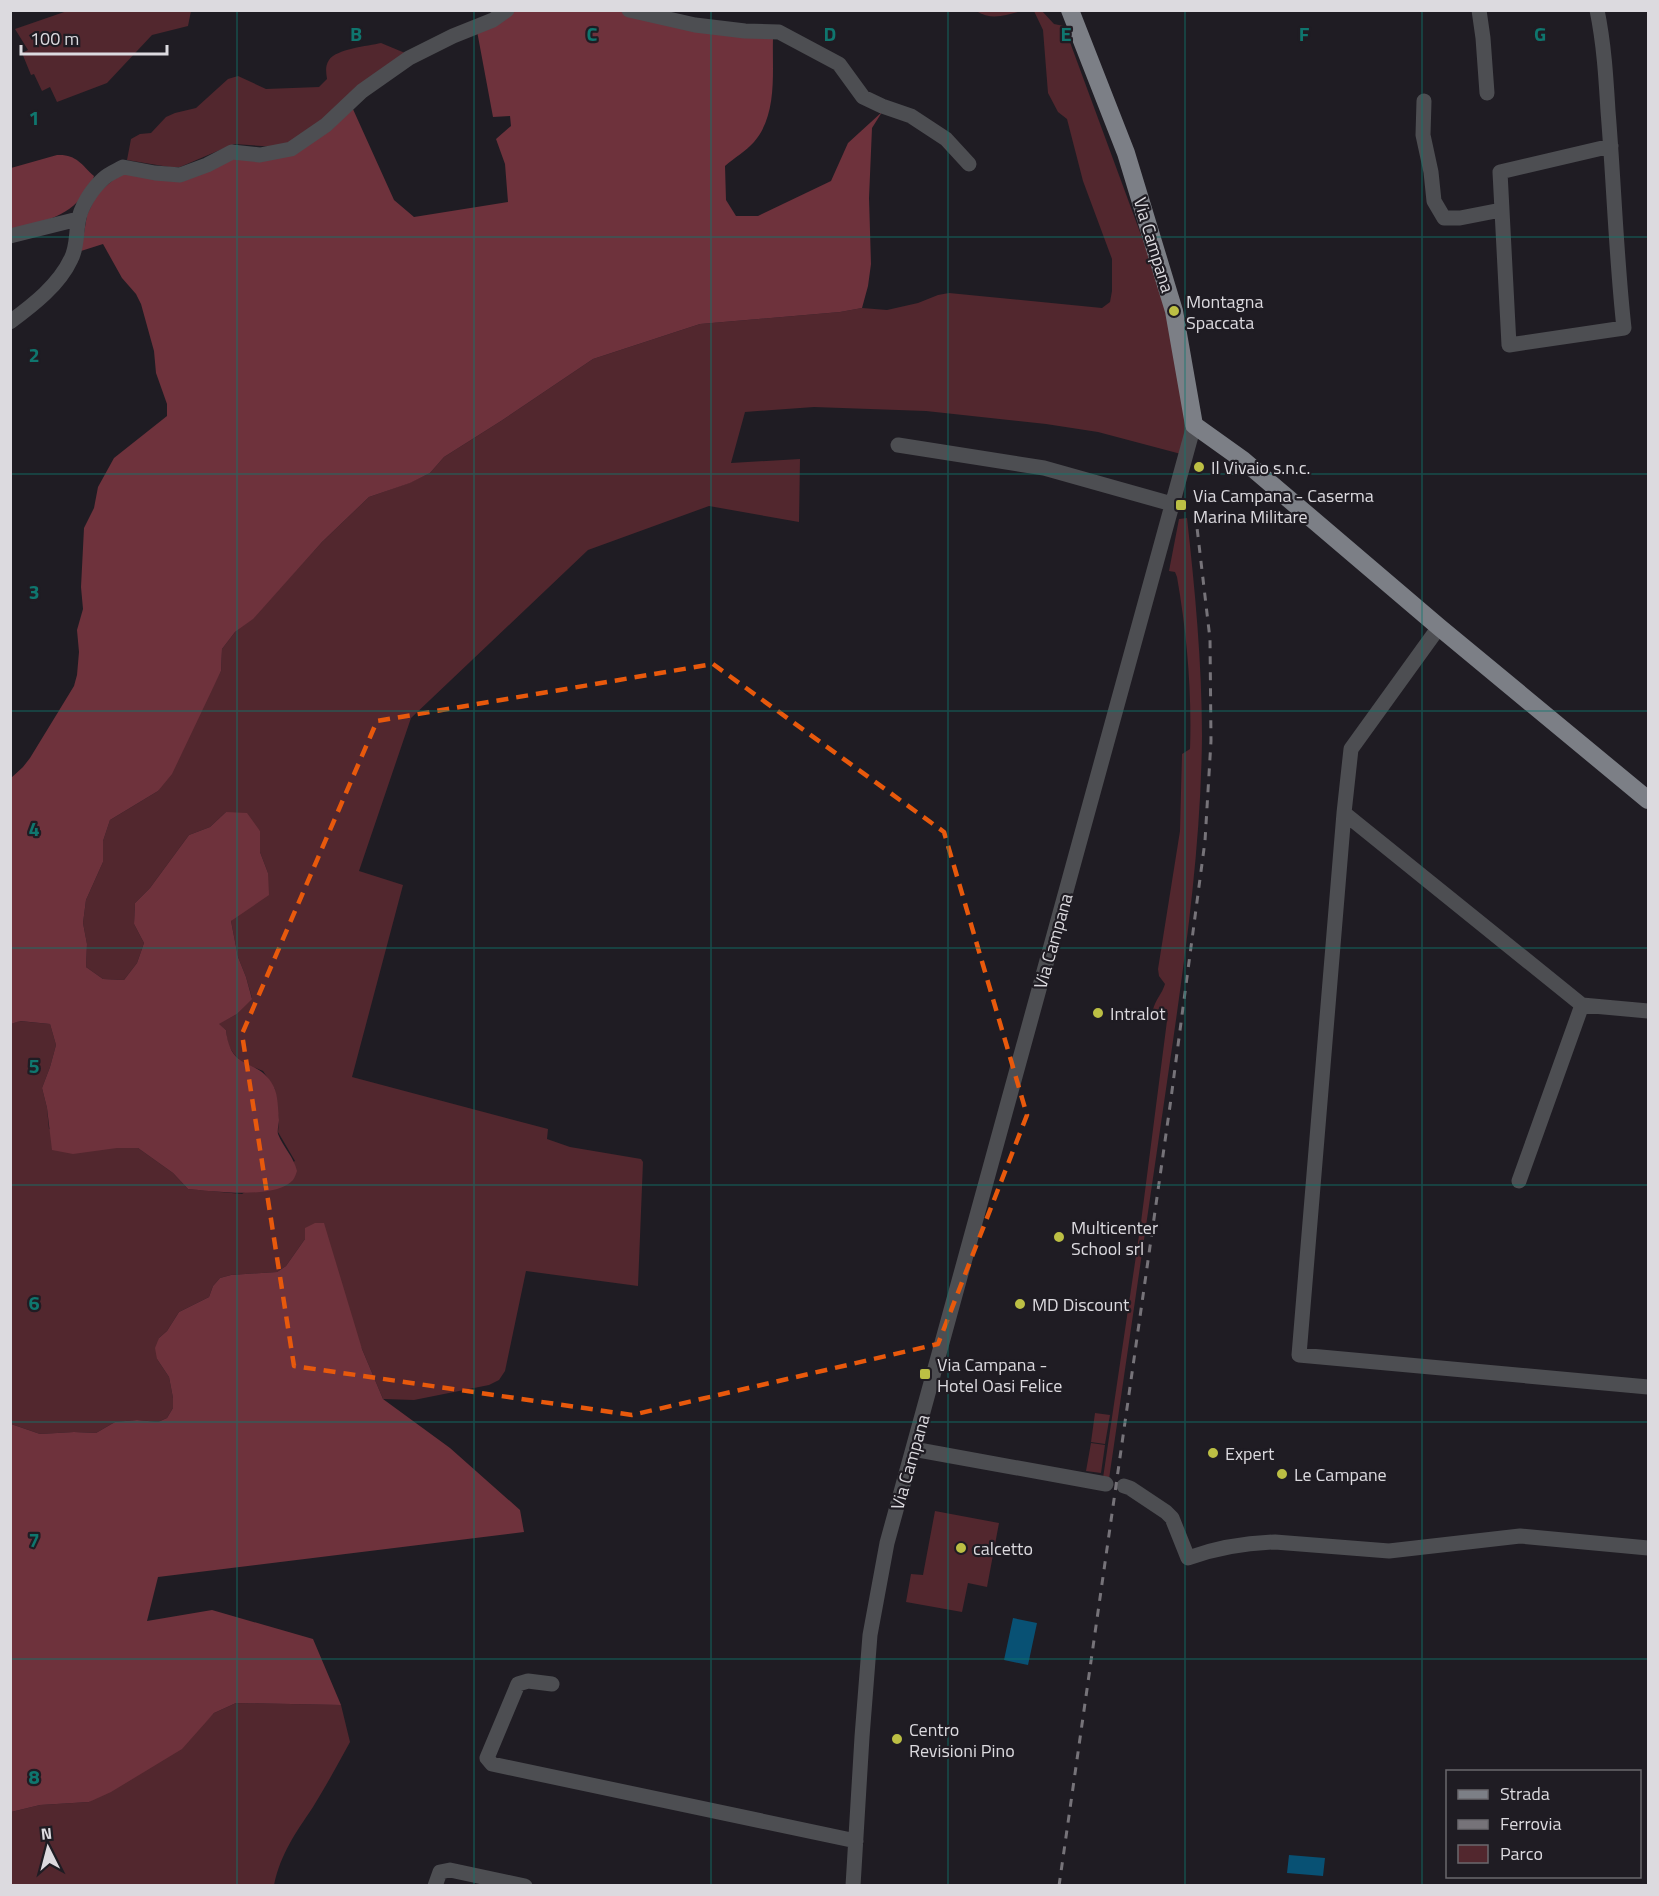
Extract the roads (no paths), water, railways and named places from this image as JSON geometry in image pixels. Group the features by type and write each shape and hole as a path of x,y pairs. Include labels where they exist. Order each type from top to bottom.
{"main road":[{"name":"Via Campana","path":"1070,10 1126,153 1174,311 1194,425"},
{"path":"1194,425 1243,460 1439,627 1648,800"}],"street":[{"path":"10,322 40,298 61,275 73,253 78,219 87,198 104,178 123,167 180,175 232,152 260,155 291,149 326,125 362,91 410,58 453,36 493,20 507,10"},
{"path":"628,10 695,25 745,31 779,32 839,64 863,97 911,116 946,139 969,164"},
{"path":"1479,10 1487,93"},
{"path":"1598,10 1603,38 1611,146 1617,271 1624,328 1509,345 1500,172 1611,146"},
{"path":"1424,102 1423,135 1431,172 1434,201 1444,218 1460,218 1501,210"},
{"path":"10,236 78,219"},
{"name":"Via Campana","path":"853,1886 870,1635 887,1543 1194,425"},
{"path":"898,445 1044,468 1172,504"},
{"path":"1439,627 1352,749 1344,813 1299,1355 1648,1386"},
{"path":"1344,813 1582,1005 1648,1011"},
{"path":"1519,1181 1582,1005"},
{"path":"913,1449 1106,1484"},
{"path":"1124,1486 1172,1518 1188,1558 1256,1542 1389,1551 1520,1536 1648,1548"},
{"path":"552,1684 528,1681 518,1684 487,1758 492,1764 856,1841"},
{"path":"435,1886 440,1872 450,1870 525,1886"}],"water":[{"path":"1013,1618 1037,1623 1028,1665 1004,1660"},
{"path":"1289,1855 1325,1858 1323,1876 1287,1873"}],"railway":[{"path":"1059,1886 1170,1106 1205,841 1211,741 1210,639 1196,519"}],"place":[{"name":"Montagna Spaccata","path":"1174,311"},
{"name":"Il Vivaio s.n.c.","path":"1199,467"},
{"name":"Via Campana - Caserma Marina Militare","path":"1181,505"},
{"name":"Intralot","path":"1098,1013"},
{"name":"Multicenter School srl","path":"1059,1237"},
{"name":"MD Discount","path":"1020,1304"},
{"name":"Via Campana - Hotel Oasi Felice","path":"925,1374"},
{"name":"Expert","path":"1213,1453"},
{"name":"Le Campane","path":"1282,1474"},
{"name":"calcetto","path":"961,1548"},
{"name":"Centro Revisioni Pino","path":"897,1739"}]}
